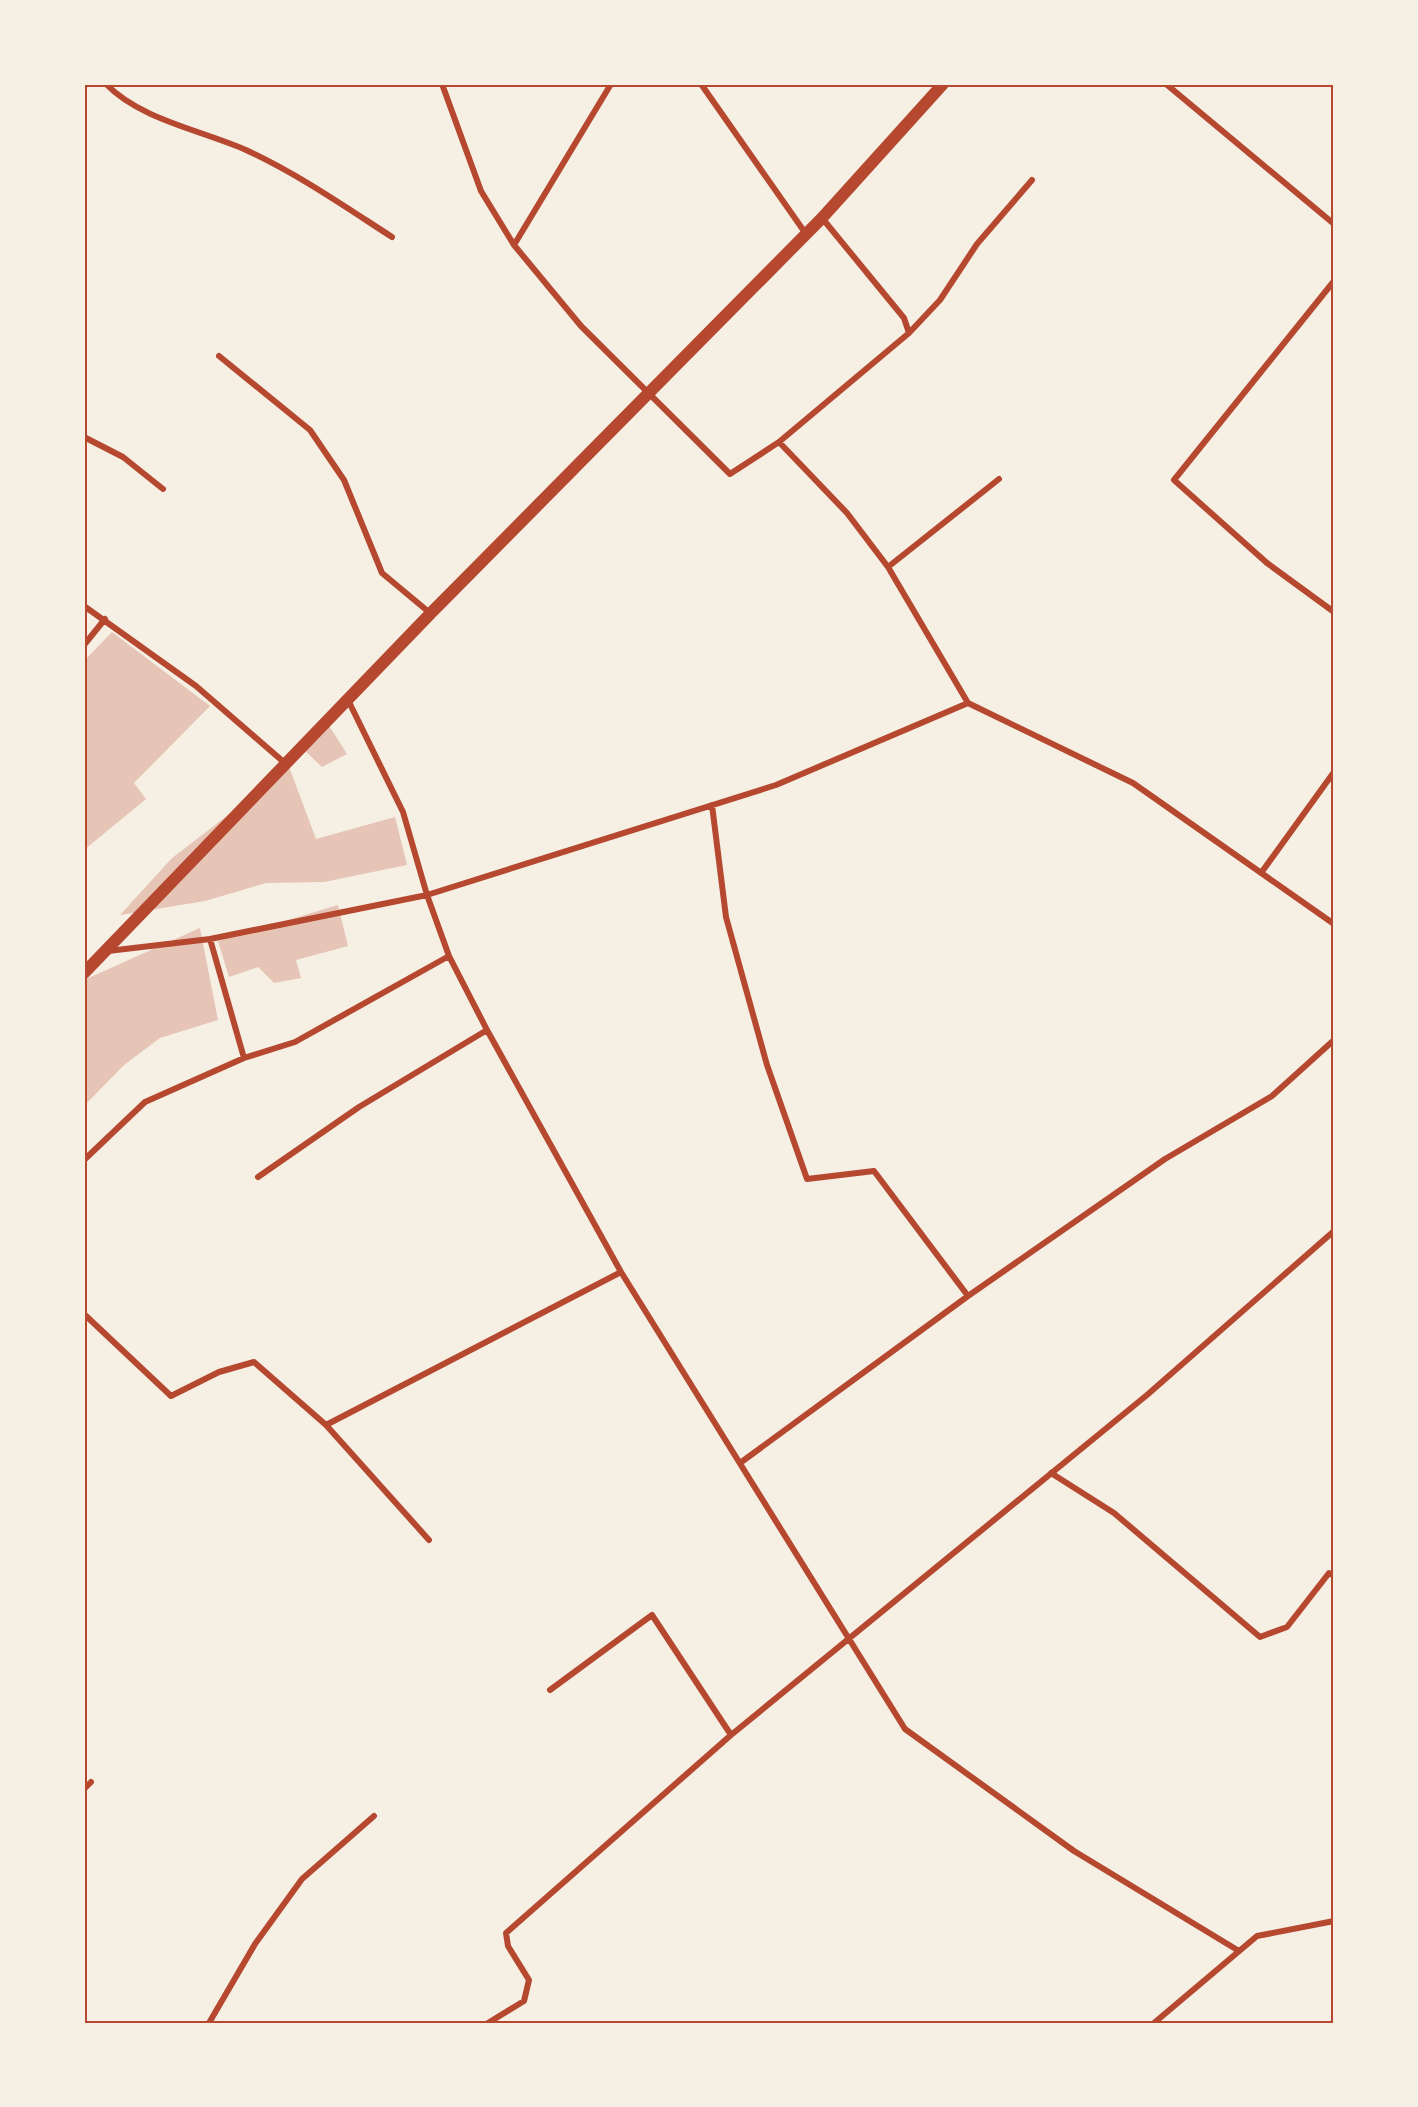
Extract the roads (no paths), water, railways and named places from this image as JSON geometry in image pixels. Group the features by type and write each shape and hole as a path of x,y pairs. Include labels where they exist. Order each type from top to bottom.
{"main road":[{"path":"84,973 431,613 822,218 943,84"}],"street":[{"path":"106,84 118,97 172,122 246,150 302,178 392,237"},
{"path":"442,84 481,191 514,245 581,326 730,474 779,442 909,333 940,300 977,244 1032,180"},
{"path":"514,245 610,84"},
{"path":"701,84 806,234"},
{"path":"1166,84 1334,224"},
{"path":"822,218 904,318 909,333"},
{"path":"1334,281 1174,480 1267,563 1334,612"},
{"path":"219,356 310,430 344,480 382,573 431,613"},
{"path":"84,437 123,456 163,489"},
{"path":"779,442 847,513 888,567 968,703 1133,783 1334,924"},
{"path":"888,567 999,479"},
{"path":"84,606 196,686 285,764"},
{"path":"84,645 105,619"},
{"path":"348,700 403,812 427,895 449,956 487,1030 621,1272 905,1729 1074,1851 1239,1951"},
{"path":"105,951 210,939 427,895 776,785 968,703"},
{"path":"1261,873 1334,772"},
{"path":"712,805 726,917 767,1065 807,1179 874,1171 968,1296"},
{"path":"210,939 244,1058"},
{"path":"84,1160 145,1102 244,1058 295,1042 449,956"},
{"path":"258,1177 359,1107 487,1030"},
{"path":"740,1463 968,1296 1165,1159 1272,1096 1334,1040"},
{"path":"488,2023 524,2001 530,1980 508,1946 506,1933 731,1735 1147,1395 1334,1231"},
{"path":"326,1425 621,1272"},
{"path":"84,1314 171,1396 219,1372 254,1362 326,1425 429,1540"},
{"path":"1051,1473 1114,1513 1260,1637 1287,1627 1329,1573 1334,1576"},
{"path":"550,1690 652,1615 731,1735"},
{"path":"84,1789 91,1782"},
{"path":"209,2023 255,1944 302,1880 374,1816"},
{"path":"1154,2023 1257,1936 1334,1921"}]}
